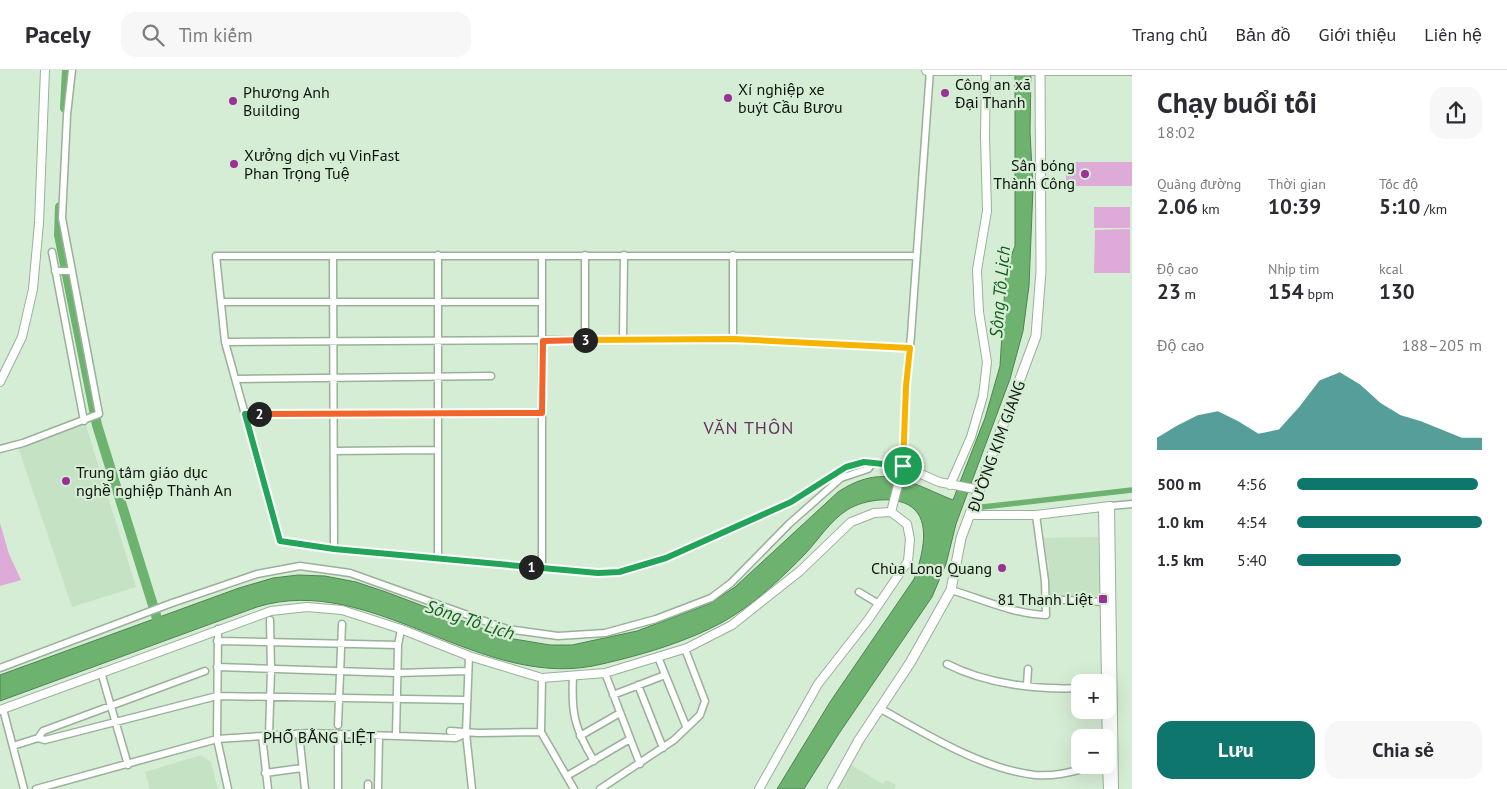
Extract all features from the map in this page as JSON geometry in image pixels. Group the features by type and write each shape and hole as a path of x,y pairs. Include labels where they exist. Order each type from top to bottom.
{"main road":[{"path":"929,70 1132,70"},
{"name":"ĐƯỜNG KIM GIANG","path":"832,789 859,740 881,710 910,663 951,590 960,538 970,515 976,489 1036,336 1041,271 1040,70"}],"street":[{"path":"0,382 22,338 33,289 39,223 45,70"},
{"path":"0,449 84,421 99,414 67,270 62,218 66,115 72,70"},
{"path":"891,512 903,470 906,386 929,70"},
{"path":"952,485 971,437 983,396 987,362 979,312 977,270 987,211 986,71"},
{"path":"52,252 84,421"},
{"path":"585,255 585,340"},
{"path":"624,255 625,339"},
{"path":"733,255 733,339"},
{"path":"916,256 216,256 226,342 280,541 334,549 598,573 619,572 666,558 791,502 846,467 864,462 903,470 952,485 976,489"},
{"path":"333,256 334,549"},
{"path":"438,256 438,558"},
{"path":"542,256 542,568"},
{"path":"55,271 67,270"},
{"path":"221,302 333,304 542,302"},
{"path":"226,342 733,339 910,348"},
{"path":"236,379 491,376"},
{"path":"245,414 542,413"},
{"path":"334,450 438,450"},
{"path":"0,668 172,603 248,577 300,566 350,573 507,628 558,636 605,633 656,619 711,598 731,583 789,524 841,478 868,469 873,463"},
{"path":"970,515 1036,515 1132,504"},
{"path":"1106,507 1106,674"},
{"path":"1106,507 1114,789"},
{"path":"24,789 2,709 271,611 307,607 342,610 401,629 468,656 542,678 573,677 605,672 685,649 732,625 778,588 851,522 874,513 891,512 907,524 910,540 908,561 879,604 818,684 760,789"},
{"path":"951,590 1022,612 1046,615 1046,599 1036,515"},
{"path":"859,592 879,604"},
{"path":"1046,599 1105,602"},
{"path":"268,789 265,773 271,670 270,620"},
{"path":"338,725 342,624"},
{"path":"218,629 217,739 228,789"},
{"path":"396,736 398,645 401,629"},
{"path":"217,641 398,645"},
{"path":"600,789 663,748 686,726 700,716 705,702 685,649"},
{"path":"468,656 466,733 472,789"},
{"path":"658,657 686,726"},
{"path":"947,664 974,675 1051,689 1071,688"},
{"path":"217,667 340,672 467,672"},
{"path":"1027,685 1028,669"},
{"path":"38,738 43,731 205,671"},
{"path":"101,672 128,765"},
{"path":"605,672 640,764"},
{"path":"613,695 665,675"},
{"path":"573,677 571,706 580,736 594,761"},
{"path":"542,678 541,732 574,789"},
{"path":"638,685 663,748"},
{"path":"13,746 38,738 45,740 217,696 466,700"},
{"path":"881,710 964,754 998,766 1036,775 1071,773"},
{"path":"580,736 620,713"},
{"path":"450,731 466,733"},
{"name":"PHỐ BẰNG LIỆT","path":"36,789 217,739 299,734 456,738 466,733 541,732"},
{"path":"299,734 305,789"},
{"path":"338,789 338,740 342,735"},
{"path":"378,789 380,737"},
{"path":"567,776 630,739"},
{"path":"265,773 302,768"},
{"path":"1107,774 1108,789"}],"shaded area":[{"path":"1015,70 1031,70 1030,132 1033,188 1029,286 1023,331 1010,379 956,524 946,564 932,597 838,735 804,789 777,789 830,702 914,579 917,571 922,553 923,525 915,510 900,502 891,500 872,501 854,506 841,514 806,553 777,581 745,608 723,622 694,636 664,647 602,664 557,669 514,663 471,650 385,617 343,605 300,600 257,607 0,701 0,675 239,588 273,578 298,575 325,576 356,582 508,638 550,645 572,645 637,631 709,604 735,587 838,492 854,483 869,478 896,478 953,500 985,418 1000,366 1006,269 1015,246"},
{"path":"1066,162 1132,162 1132,186 1066,186"},
{"name":"Sân bóng Thành Công","path":"1094,207 1130,207 1130,228 1094,228"},
{"path":"1130,229 1130,273 1094,273 1095,230"},
{"name":"Trung tâm giáo dục nghề nghiệp Thành An","path":"85,422 136,587 72,607 18,447"},
{"path":"0,523 9,554 21,580 0,586"},
{"path":"1098,537 1100,599 1048,596 1046,571 1049,569 1048,560 1044,559 1042,538"},
{"path":"201,755 211,762 218,789 150,789 145,772"},
{"path":"851,765 883,784 886,780 896,785 894,789 836,789"}],"waterway":[{"path":"65,108 67,70"},
{"path":"60,207 59,235 97,425 160,628"},
{"path":"982,507 1132,490"}],"place":[{"name":"Công an xã Đại Thanh","path":"945,93"},
{"name":"Xí nghiệp xe buýt Cầu Bươu","path":"728,98"},
{"name":"Phương Anh Building","path":"233,101"},
{"name":"Xưởng dịch vụ VinFast Phan Trọng Tuệ","path":"234,164"},
{"name":"Sân bóng Thành Công","path":"1085,174"},
{"name":"Trung tâm giáo dục nghề nghiệp Thành An","path":"66,481"},
{"name":"Chùa Long Quang","path":"1002,568"},
{"name":"81 Thanh Liệt","path":"1103,599"}],"district":[{"name":"VĂN THÔN","path":"749,428"}],"route":[{"path":"733,339 910,348 906,386 903,466 864,462 846,467 791,502 666,558 619,572 598,573 334,549 280,541 245,414 542,413 543,341 733,339"}],"water label":[{"name":"Sông Tô Lịch","path":"1000,292"},
{"name":"Sông Tô Lịch","path":"470,620"}]}
